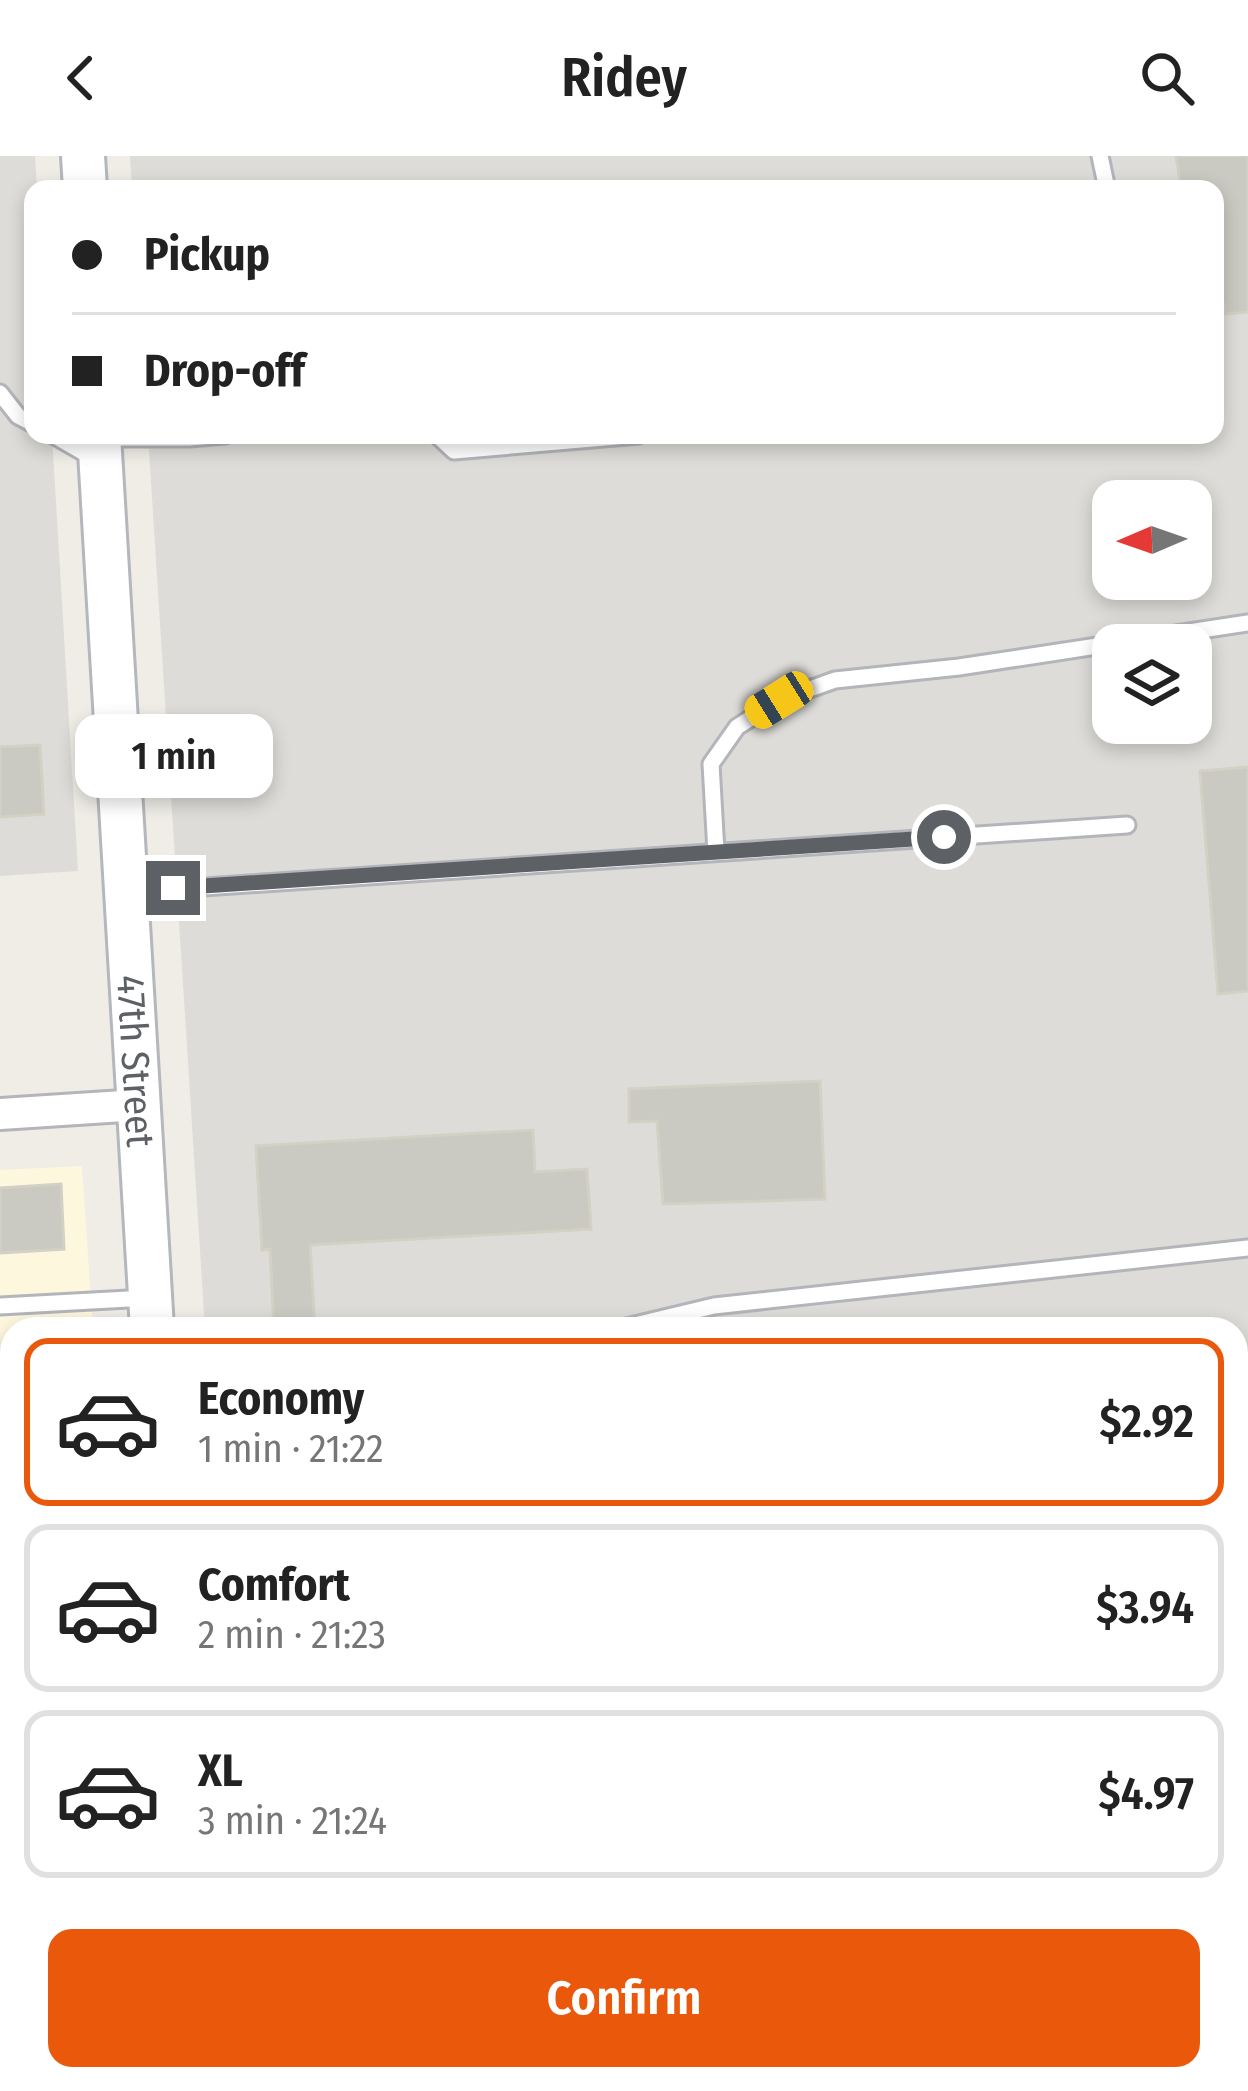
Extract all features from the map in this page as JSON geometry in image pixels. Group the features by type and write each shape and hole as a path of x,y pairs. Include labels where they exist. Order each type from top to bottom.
{"main road":[{"name":"47th Street","path":"100,445 151,1313"}],"street":[{"path":"0,1114 139,1105"}],"lane":[{"path":"0,393 24,419"},
{"path":"447,444 454,451 535,444"},
{"path":"716,852 711,764 736,727 779,700 835,680 959,667 1248,623"},
{"path":"126,892 1126,825"},
{"path":"668,1317 714,1306 1248,1248"},
{"path":"0,1306 151,1313"}],"shaded area":[{"path":"0,156 35,156 36,180 24,180 24,444 53,444 78,871 0,876"},
{"path":"130,156 1248,156 1248,1317 204,1317 149,444 1224,444 1224,180 131,180"},
{"path":"82,1166 92,1317 0,1317 0,1170"}],"building":[{"path":"1176,156 1248,156 1248,312 1225,314 1224,180 1180,180"},
{"path":"40,745 44,814 0,817 0,747"},
{"path":"1248,767 1248,991 1218,994 1200,771"},
{"path":"820,1081 825,1199 663,1204 657,1121 629,1122 629,1089"},
{"path":"533,1130 535,1172 587,1169 591,1229 310,1245 314,1317 273,1317 270,1249 262,1250 256,1146"},
{"path":"61,1184 64,1249 0,1253 0,1188"}],"route":[{"path":"173,888 944,837"}]}
